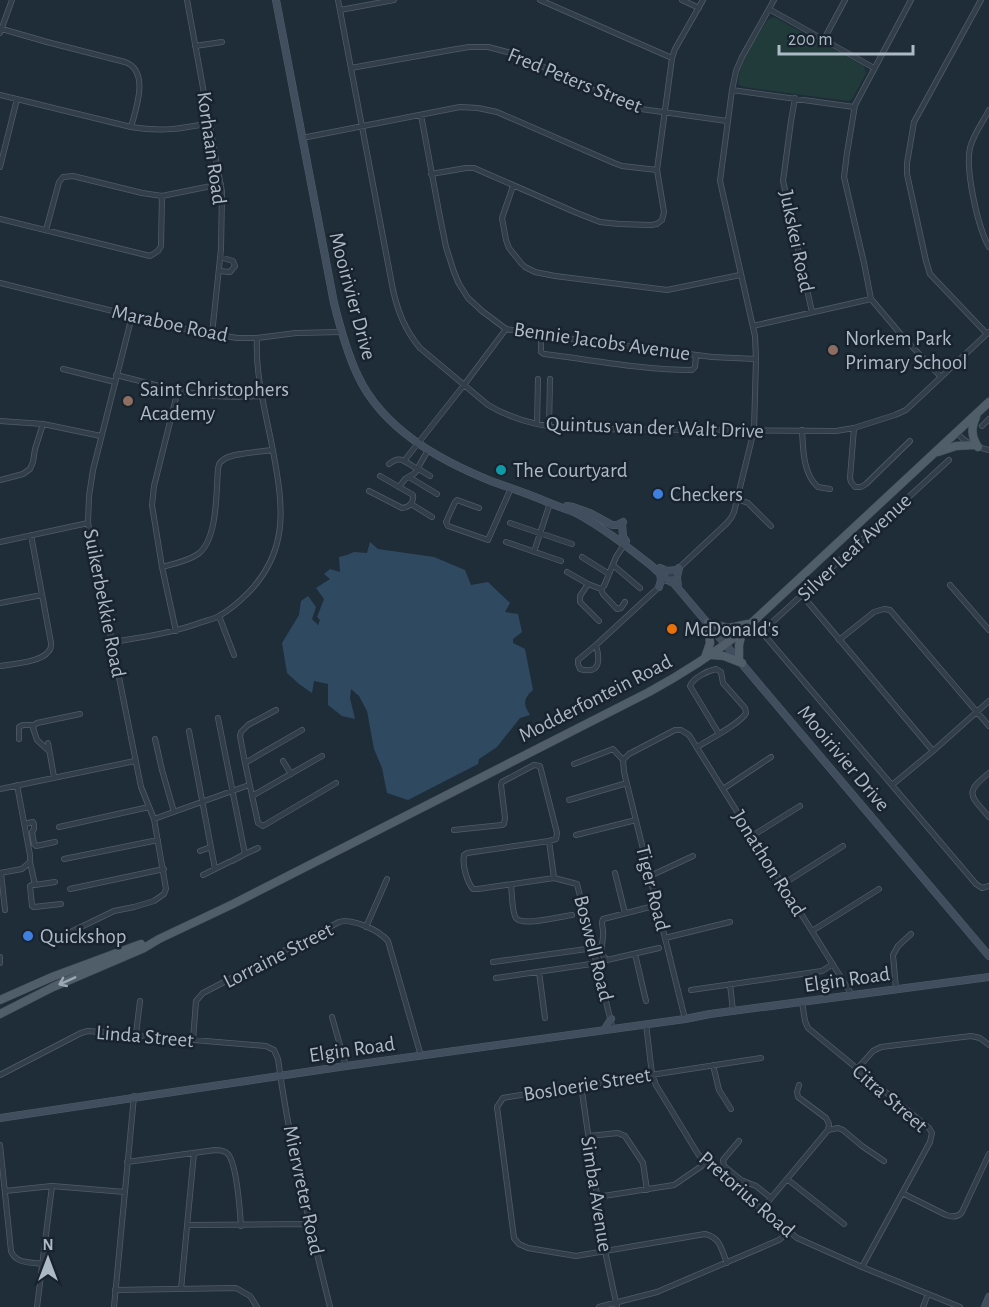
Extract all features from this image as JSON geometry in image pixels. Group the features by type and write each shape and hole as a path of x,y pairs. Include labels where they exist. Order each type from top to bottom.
{"main road":[{"name":"Modderfontein Road","path":"0,1014 233,904 684,673 750,624 989,402"},
{"path":"933,453 956,446 976,446 972,430 978,412"},
{"path":"743,630 739,642 741,662 724,656 708,657 709,623 729,628 750,624"},
{"name":"Modderfontein Road","path":"0,1000 51,977 159,939"}],"street":[{"path":"12,0 1,31 125,62 133,66 140,88 131,127"},
{"name":"Korhaan Road","path":"187,0 221,184 220,257 212,334"},
{"name":"Mooirivier Drive","path":"276,0 330,287 354,367 368,394 401,430 428,450 459,467 511,488 567,506 593,519 660,571 709,623 989,956"},
{"name":"Quintus van der Walt Drive","path":"338,0 395,301 400,317 410,337 420,348 488,405 499,411 537,424 611,430 836,431 854,428 906,410 988,333"},
{"path":"340,10 394,0"},
{"path":"540,0 672,58"},
{"path":"682,0 699,8"},
{"path":"432,174 474,168 593,220 651,225 660,222 664,218 664,207 657,170 672,58 703,0"},
{"path":"672,582 678,569 729,521 734,512 754,430 756,359 753,326 720,182 732,90 739,64 774,0"},
{"path":"823,41 845,0"},
{"path":"911,0 854,107 844,177 871,299 941,377"},
{"path":"981,0 914,122 907,169 930,274 988,333"},
{"path":"769,9 874,68"},
{"path":"195,46 222,42"},
{"name":"Fred Peters Street","path":"351,68 469,47 488,47 515,54 624,104 645,110 728,121"},
{"path":"732,90 854,107"},
{"path":"0,94 131,127 167,130 210,123"},
{"name":"Jukskei Road","path":"795,98 783,181 812,312"},
{"path":"0,168 17,99"},
{"path":"302,138 460,107 473,107 497,112 603,159 622,165 657,170"},
{"path":"989,110 972,141 969,169 978,218 989,247"},
{"name":"Bennie Jacobs Avenue","path":"421,115 450,262 463,292 474,304 506,329 696,355 756,359"},
{"path":"46,230 59,183 63,177 73,176 162,196 221,184"},
{"path":"513,186 502,218 506,240 509,248 521,263 535,272 667,290 741,275"},
{"path":"0,219 153,255 161,246 162,196"},
{"path":"219,271 230,272 235,266 233,261 220,257"},
{"name":"Maraboe Road","path":"0,283 132,316 237,338 342,332"},
{"path":"753,326 871,299"},
{"name":"Suikerbekkie Road","path":"54,940 114,911 154,901 164,894 166,889 154,819 141,787 135,761 88,524 89,496 101,436 132,316"},
{"path":"404,461 506,329"},
{"path":"542,335 540,348 544,354 635,366 692,370 695,367 696,355"},
{"path":"113,642 176,630 219,616 242,599 260,581 270,563 277,544 281,507 257,373 256,338"},
{"path":"63,369 115,382"},
{"path":"116,375 213,396 262,396"},
{"path":"537,424 538,379"},
{"path":"549,426 550,379"},
{"path":"176,630 162,567 152,505 154,486 178,390"},
{"path":"982,426 989,419"},
{"path":"0,421 42,424 101,436"},
{"path":"0,480 23,474 30,468 42,424"},
{"path":"854,428 850,482 855,487 866,484 910,441"},
{"path":"802,430 804,454 811,479 818,487 830,489"},
{"path":"956,432 963,439 989,450"},
{"path":"162,567 190,558 205,546 213,523 220,463 232,456 272,450"},
{"path":"399,487 405,479 415,473 428,450"},
{"path":"389,464 397,459 404,461 430,476"},
{"name":"Silver Leaf Avenue","path":"892,785 765,633 766,628 949,460"},
{"path":"369,491 402,508 409,507 413,501 413,495 380,476"},
{"path":"409,477 437,494"},
{"path":"479,507 460,500 455,502 446,524 488,540 511,488"},
{"path":"737,499 748,503 771,526"},
{"path":"534,552 551,502"},
{"name":"Mooirivier Drive","path":"551,502 588,519 625,543"},
{"path":"411,504 432,517"},
{"path":"567,506 590,513 612,525 623,523 625,543 601,589"},
{"path":"510,523 572,544"},
{"path":"0,542 88,524"},
{"path":"0,666 36,659 48,653 51,643 30,535"},
{"path":"506,542 561,561"},
{"path":"582,557 609,574"},
{"path":"613,565 640,588"},
{"path":"659,587 660,571 678,569"},
{"path":"596,645 598,666 586,671 580,669 578,660 659,587 672,582 677,577 678,569"},
{"path":"567,572 601,589 617,609 621,608 625,602"},
{"path":"588,584 580,596 580,602 599,621"},
{"path":"950,585 989,630"},
{"path":"0,603 42,595"},
{"path":"802,595 933,751"},
{"path":"839,640 874,612 890,610 989,726"},
{"path":"219,616 234,656"},
{"path":"697,747 719,734 746,715 745,708 723,683 719,671 714,669 690,684 691,690 719,734"},
{"path":"989,701 892,785 976,884 982,888 989,886"},
{"path":"276,710 249,725 240,736 258,824 263,826 336,783"},
{"path":"19,739 19,727 28,724 33,726 41,722 80,714"},
{"path":"219,718 245,854"},
{"path":"33,726 36,740 49,751"},
{"path":"245,763 302,730"},
{"name":"Jonathon Road","path":"623,760 629,753 670,732 678,730 689,735 852,995"},
{"path":"189,731 215,869"},
{"path":"155,739 174,812"},
{"path":"48,743 54,777"},
{"path":"574,764 613,748 623,760"},
{"path":"252,796 322,756"},
{"path":"723,789 771,757"},
{"name":"Tiger Road","path":"623,760 685,1018"},
{"path":"0,789 135,761"},
{"path":"283,761 291,774"},
{"path":"454,830 504,824 502,782 538,765 557,833 556,838 549,841 554,878"},
{"path":"989,773 972,790 975,800 989,817"},
{"path":"569,800 627,783"},
{"path":"154,819 249,784"},
{"path":"17,785 34,884"},
{"path":"752,836 800,806"},
{"path":"59,827 149,807"},
{"path":"576,835 636,820"},
{"path":"24,824 33,822 32,835 36,846 55,842"},
{"path":"64,858 158,840"},
{"name":"Boswell Road","path":"549,841 464,855 463,862 471,888 478,890 554,878 578,885 611,1026"},
{"path":"783,884 843,846"},
{"path":"200,851 211,848"},
{"path":"203,875 258,848"},
{"path":"650,876 693,856"},
{"path":"5,910 0,873 22,869 29,863"},
{"path":"69,889 164,869"},
{"path":"615,873 625,913"},
{"path":"366,927 387,879"},
{"path":"55,882 30,886 32,906 61,904"},
{"path":"511,885 515,917 519,921 572,915"},
{"path":"812,931 879,889"},
{"path":"650,907 602,920 603,957 606,960 659,948"},
{"name":"Lorraine Street","path":"193,1040 195,1005 203,993 339,922 347,920 381,934 388,941 421,1055"},
{"path":"665,938 730,922"},
{"path":"896,989 894,952 911,933"},
{"path":"493,962 601,947"},
{"path":"635,954 646,1001"},
{"path":"0,957 0,963"},
{"path":"496,978 598,963"},
{"path":"691,990 822,971 833,964"},
{"path":"539,972 545,1018"},
{"name":"Elgin Road","path":"0,1117 611,1026 988,976"},
{"path":"730,984 734,1011"},
{"path":"136,1034 140,1001"},
{"name":"Citra Street","path":"802,1002 808,1028 931,1131 932,1138 862,1267"},
{"path":"332,1017 346,1065"},
{"name":"Pretorius Road","path":"646,1023 652,1074 658,1089 698,1154 706,1163 786,1231 801,1240 960,1307"},
{"name":"Linda Street","path":"0,1075 85,1032 136,1034 270,1048 276,1054 280,1075"},
{"path":"857,1069 873,1051 881,1047 971,1036 980,1038 989,1045"},
{"name":"Bosloerie Street","path":"727,1263 715,1238 705,1234 571,1256 523,1246 516,1242 497,1112 503,1098 508,1096 761,1058"},
{"path":"713,1065 719,1090 731,1109"},
{"name":"Miervreter Road","path":"280,1075 310,1224 330,1307"},
{"name":"Simba Avenue","path":"581,1085 605,1251 616,1305"},
{"path":"761,1210 828,1130 829,1124 826,1118 798,1097 799,1085"},
{"path":"114,1307 134,1098"},
{"path":"828,1130 834,1128 843,1130 884,1161"},
{"path":"589,1136 618,1133 625,1136 643,1163 647,1190"},
{"path":"739,1141 723,1160 724,1166 741,1180 756,1186 771,1198"},
{"path":"0,1145 12,1256 21,1261 42,1264"},
{"path":"127,1162 215,1150 225,1152 230,1157 237,1187 241,1226"},
{"path":"181,1289 194,1153"},
{"path":"902,1193 946,1215 958,1216 989,1154"},
{"path":"597,1197 676,1184 706,1163"},
{"path":"788,1179 844,1224"},
{"path":"5,1191 52,1186 125,1192"},
{"path":"37,1307 52,1186"},
{"path":"188,1225 310,1224"},
{"path":"599,1307 616,1305 654,1293 779,1240 786,1231"},
{"path":"115,1290 236,1288 250,1296 257,1307"},
{"path":"923,1307 928,1294"},
{"path":"985,1307 989,1297"}],"green space":[{"path":"774,17 864,66 866,73 852,99 848,101 739,85 740,71 748,52 767,20"}],"water":[{"path":"370,542 378,549 434,557 465,570 471,585 488,582 510,603 505,612 518,614 522,632 513,639 513,643 525,649 533,690 525,702 530,715 520,718 497,747 479,759 478,764 408,800 387,793 382,768 374,749 367,711 359,696 351,689 350,698 355,719 342,716 328,705 328,684 314,681 312,693 287,673 282,643 299,615 301,601 308,596 316,607 312,619 318,625 320,620 317,617 324,599 316,588 330,579 324,574 330,569 340,572 339,557 354,552 367,553"}],"place":[{"name":"Norkem Park Primary School","path":"833,350"},
{"name":"Saint Christophers Academy","path":"128,401"},
{"name":"The Courtyard","path":"501,470"},
{"name":"Checkers","path":"658,494"},
{"name":"McDonald's","path":"672,629"},
{"name":"Quickshop","path":"28,936"}]}
